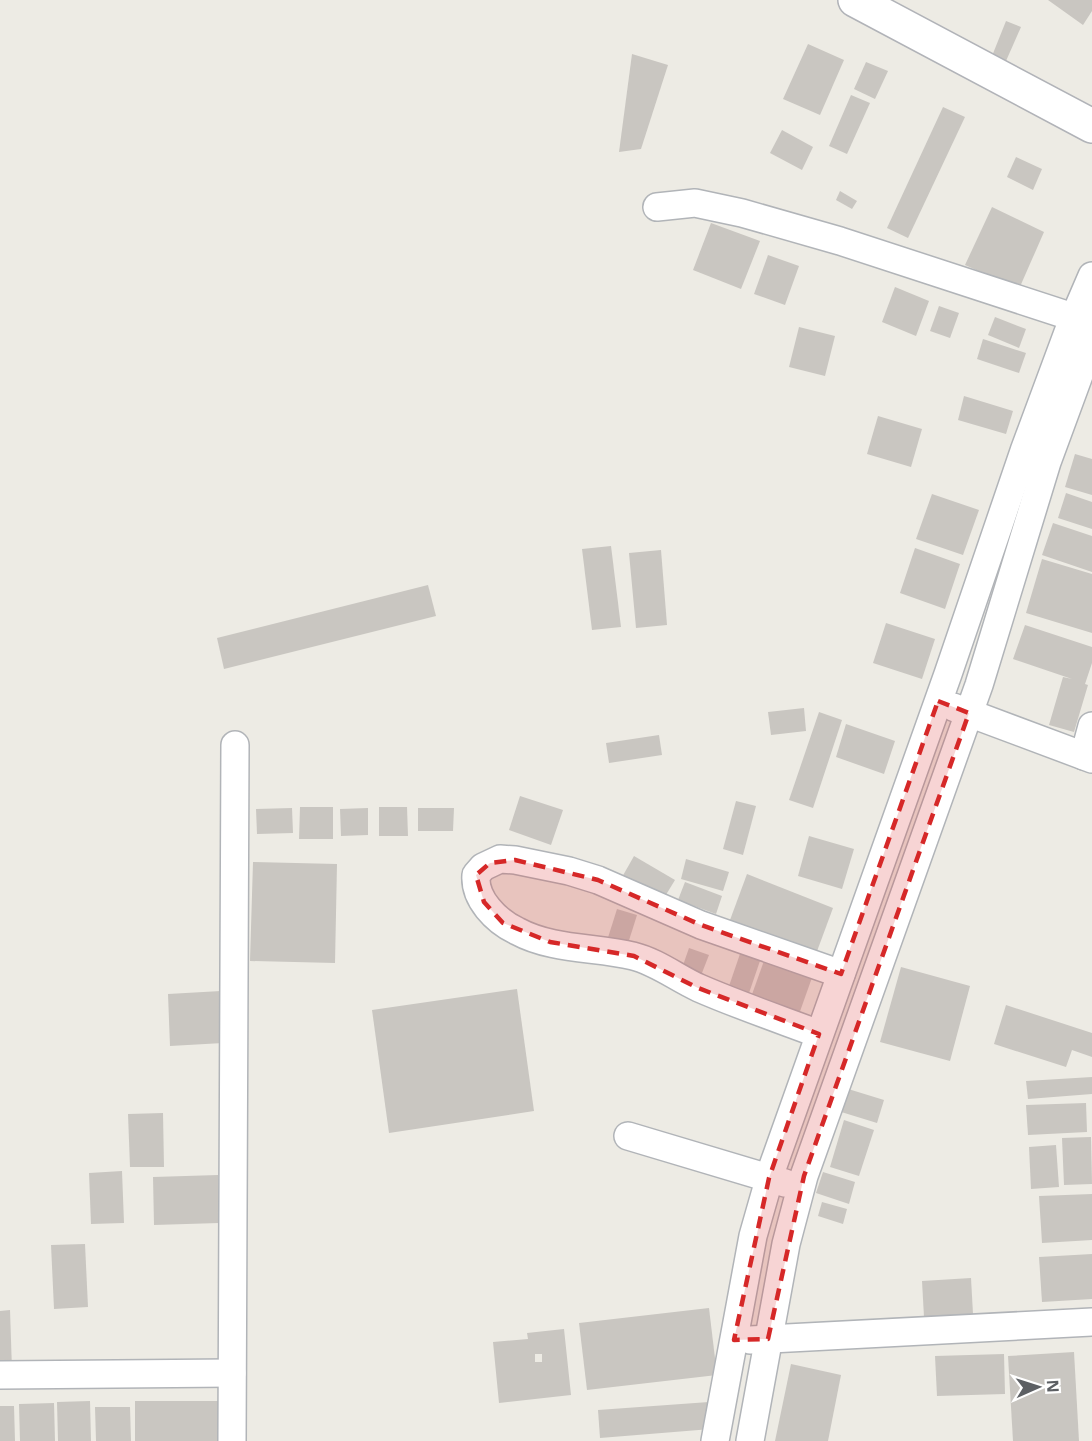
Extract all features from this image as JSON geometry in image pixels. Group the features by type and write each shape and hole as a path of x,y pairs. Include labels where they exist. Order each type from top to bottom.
{"main road":[{"path":"855,0 1092,126"}],"street":[{"path":"657,207 695,203 742,213 1083,320"},
{"path":"715,1441 753,1236 769,1178 938,702 1024,451 1083,320 1092,276"},
{"path":"750,1441 786,1244 801,1188 969,713 1047,462 1092,340"},
{"path":"938,702 1088,758 1092,726"},
{"path":"232,1441 235,745"},
{"path":"819,1034 698,988 653,963 634,956 586,950 518,932 503,923 484,902 477,890 476,875 483,867 500,860 514,860 569,871 598,880 701,926 841,974"},
{"path":"628,1136 801,1188"},
{"path":"734,1340 1092,1322"},
{"path":"0,1375 232,1373"}],"highlighted area":[{"path":"938,701 969,713 804,1176 768,1339 734,1340 769,1178 819,1034 698,988 634,956 550,942 503,923 484,902 476,875 490,863 515,860 598,880 701,925 841,974"}],"building":[{"path":"1048,0 1092,0 1092,11 1083,25"},
{"path":"1006,21 1021,27 1006,61 992,56"},
{"path":"808,44 844,60 820,115 783,99"},
{"path":"632,54 668,65 641,149 619,152"},
{"path":"866,62 888,71 875,99 854,89"},
{"path":"851,95 870,103 847,154 829,146"},
{"path":"943,107 965,117 908,238 887,228"},
{"path":"782,130 813,147 802,170 770,153"},
{"path":"1016,157 1042,169 1033,190 1007,177"},
{"path":"840,191 857,201 852,209 836,200"},
{"path":"992,207 1044,232 1019,289 965,265"},
{"path":"711,223 760,241 741,289 693,270"},
{"path":"768,255 799,266 785,305 754,294"},
{"path":"895,287 929,301 916,336 882,322"},
{"path":"939,306 959,313 950,338 930,331"},
{"path":"995,317 1026,329 1019,348 988,335"},
{"path":"799,327 835,336 825,376 789,367"},
{"path":"983,339 1026,353 1019,373 977,359"},
{"path":"964,396 1013,411 1006,434 958,420"},
{"path":"878,416 922,429 911,467 867,454"},
{"path":"1075,454 1092,459 1092,495 1065,487"},
{"path":"1066,493 1092,502 1092,529 1058,518"},
{"path":"932,494 979,510 963,555 916,539"},
{"path":"1053,523 1092,536 1092,572 1042,555"},
{"path":"611,546 621,627 592,630 582,549"},
{"path":"915,548 960,564 945,609 900,593"},
{"path":"661,550 667,625 636,628 629,553"},
{"path":"1042,559 1092,574 1092,633 1026,613"},
{"path":"428,585 436,616 224,669 217,638"},
{"path":"886,623 935,639 922,679 873,663"},
{"path":"1025,625 1092,647 1092,663 1085,684 1088,685 1074,732 1049,725 1063,677 1072,679 1013,659"},
{"path":"804,708 806,731 771,735 768,712"},
{"path":"819,712 842,720 813,808 789,800"},
{"path":"846,724 895,741 884,774 836,757"},
{"path":"659,735 662,755 609,763 606,743"},
{"path":"520,796 563,810 551,845 509,830"},
{"path":"736,801 756,806 743,855 723,849"},
{"path":"300,807 333,807 333,839 299,839"},
{"path":"379,807 407,807 408,836 379,836"},
{"path":"292,808 293,833 257,834 256,809"},
{"path":"368,808 368,835 341,836 340,809"},
{"path":"418,808 454,808 453,831 418,831"},
{"path":"809,836 854,849 842,889 798,876"},
{"path":"634,856 675,880 661,903 621,879"},
{"path":"686,859 729,872 723,891 681,879"},
{"path":"253,862 337,864 335,963 250,961"},
{"path":"747,874 833,908 816,954 730,920"},
{"path":"685,882 722,896 716,914 678,900"},
{"path":"617,909 637,915 626,950 606,944"},
{"path":"689,948 709,955 700,978 681,971"},
{"path":"742,948 762,955 748,996 728,989"},
{"path":"766,955 814,972 798,1017 750,1000"},
{"path":"901,967 970,986 950,1061 880,1042"},
{"path":"517,989 534,1111 389,1133 372,1010"},
{"path":"221,991 223,1043 170,1046 168,994"},
{"path":"1006,1005 1092,1033 1092,1057 1072,1050 1066,1067 994,1044"},
{"path":"1092,1077 1092,1094 1028,1099 1026,1081"},
{"path":"845,1088 884,1100 877,1123 838,1111"},
{"path":"1086,1103 1087,1132 1028,1135 1026,1105"},
{"path":"163,1113 164,1167 130,1167 128,1114"},
{"path":"844,1120 874,1130 859,1176 830,1167"},
{"path":"1091,1137 1092,1184 1064,1185 1062,1138"},
{"path":"1056,1145 1059,1187 1031,1189 1029,1147"},
{"path":"122,1171 124,1223 91,1224 89,1173"},
{"path":"823,1172 855,1182 849,1204 816,1193"},
{"path":"218,1175 219,1223 154,1225 153,1177"},
{"path":"1092,1194 1092,1240 1042,1243 1039,1196"},
{"path":"822,1202 847,1209 843,1224 818,1216"},
{"path":"85,1244 88,1307 54,1309 51,1245"},
{"path":"1092,1254 1092,1299 1042,1302 1039,1257"},
{"path":"971,1278 973,1314 924,1317 922,1281"},
{"path":"709,1308 717,1375 587,1390 579,1323"},
{"path":"10,1310 12,1370 0,1371 0,1311"},
{"path":"564,1329 571,1395 499,1403 493,1342 528,1339 527,1333","holes":["535,1354 542,1354 542,1362 535,1362"]},
{"path":"1074,1352 1079,1441 1013,1441 1008,1356"},
{"path":"1004,1354 1005,1394 937,1396 935,1356"},
{"path":"791,1364 841,1375 828,1441 775,1441"},
{"path":"90,1401 91,1441 58,1441 57,1402"},
{"path":"135,1401 223,1401 222,1441 135,1441"},
{"path":"709,1402 711,1429 600,1438 598,1410"},
{"path":"54,1403 55,1441 20,1441 19,1404"},
{"path":"0,1406 14,1406 15,1441 0,1441"},
{"path":"95,1407 130,1407 131,1441 96,1441"}]}
